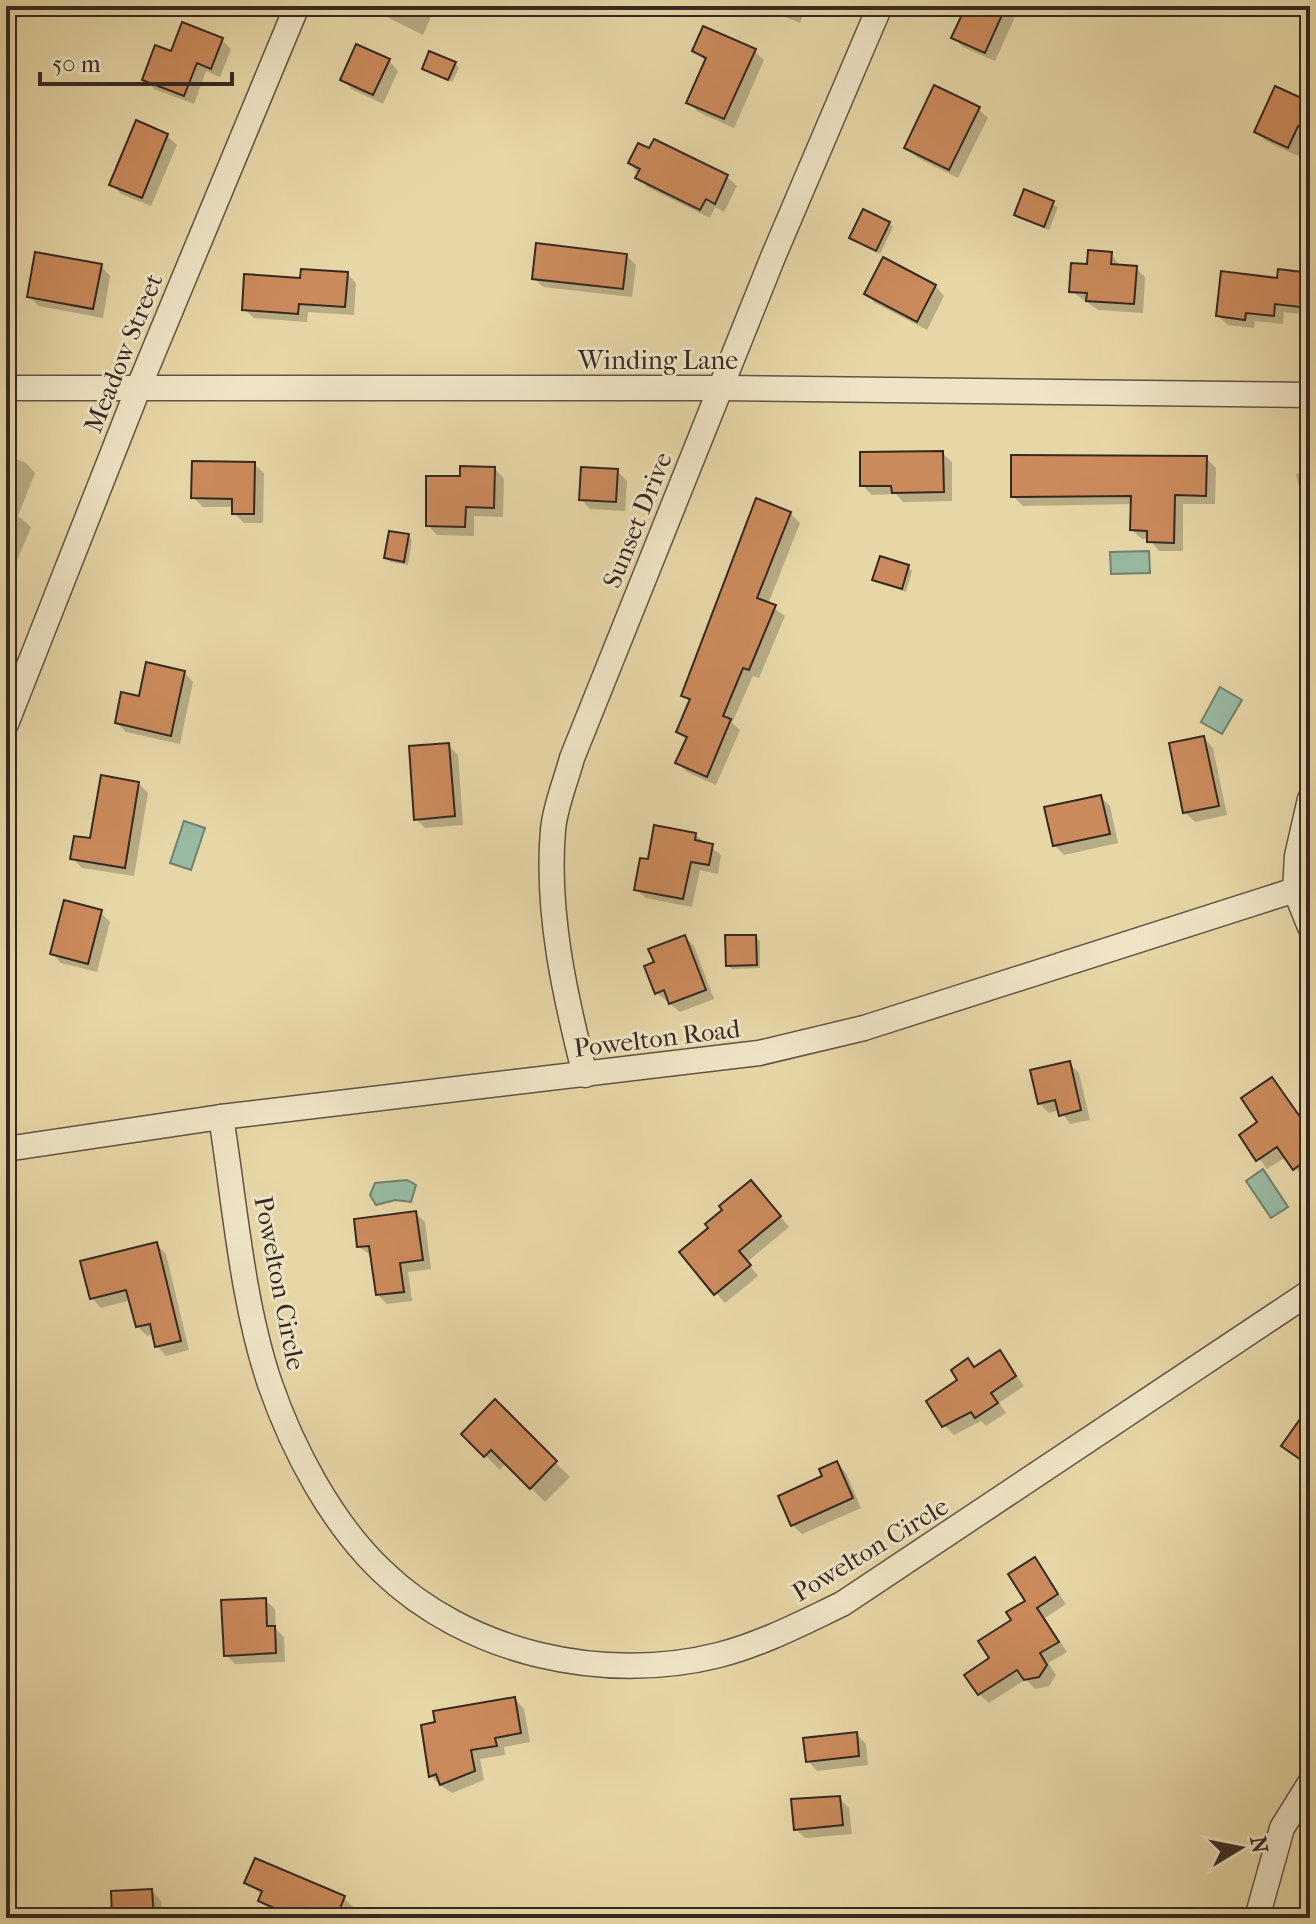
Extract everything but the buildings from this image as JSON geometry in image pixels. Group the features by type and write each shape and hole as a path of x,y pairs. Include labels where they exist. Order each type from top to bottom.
{"street":[{"name":"Meadow Street","path":"6,724 138,389 297,6"},
{"name":"Sunset Drive","path":"585,1075 568,1008 553,913 553,828 572,758 880,6"},
{"name":"Winding Lane","path":"6,388 721,388 1310,395"},
{"path":"1310,799 1297,856 1295,890 1310,927"},
{"name":"Powelton Road","path":"6,1149 221,1117 759,1053 864,1028 1295,890"},
{"name":"Powelton Circle","path":"221,1117 258,1341 271,1386 330,1506 380,1570 413,1597 489,1638 581,1665 631,1666 718,1655 760,1642 842,1604 1310,1292"},
{"path":"1257,1918 1282,1828 1310,1783"}],"shaded area":[{"path":"1149,551 1150,573 1111,574 1110,552"},
{"path":"1220,687 1242,700 1222,734 1201,722"},
{"path":"184,821 205,828 191,870 170,863"},
{"path":"1263,1169 1288,1207 1271,1218 1246,1181"},
{"path":"407,1180 416,1185 411,1202 395,1200 376,1205 370,1195 375,1183"}]}
